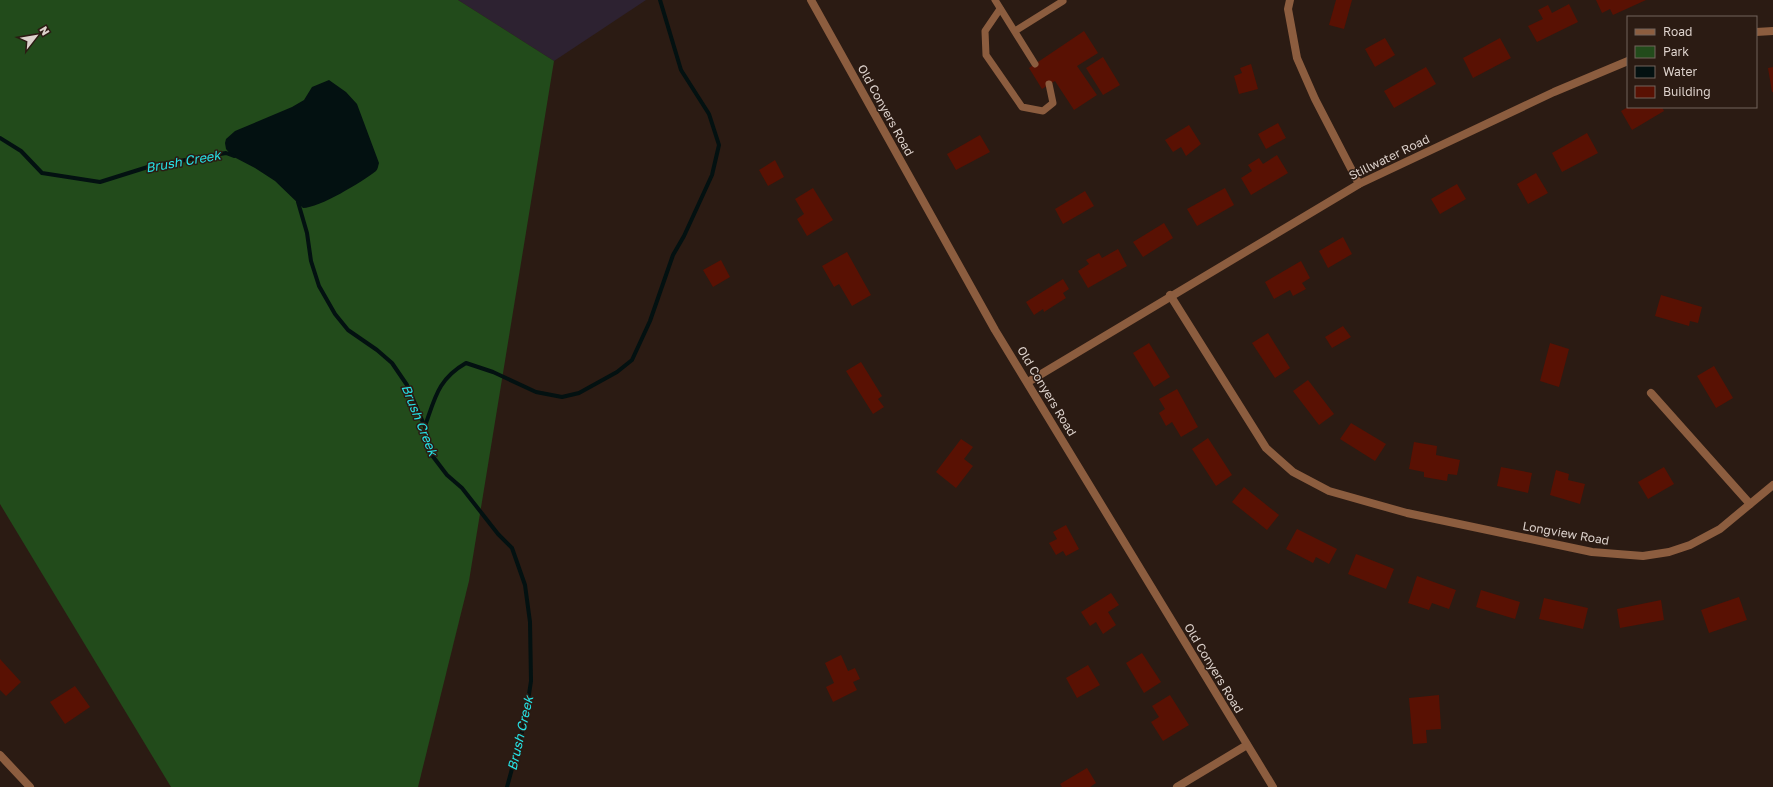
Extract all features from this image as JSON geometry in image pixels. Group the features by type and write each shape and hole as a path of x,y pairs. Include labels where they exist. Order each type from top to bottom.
{"street":[{"name":"Old Conyers Road","path":"811,0 995,330 1273,787"},
{"path":"1290,0 1288,9 1297,58 1315,99 1359,184"},
{"path":"1757,32 1772,31"},
{"name":"Stillwater Road","path":"1028,382 1170,295 1359,184 1554,92 1627,61"},
{"name":"Longview Road","path":"1170,295 1266,448 1294,472 1329,492 1407,512 1592,552 1643,556 1669,552 1690,545 1720,529 1773,485"},
{"path":"1651,393 1750,504"},
{"path":"1177,787 1247,745"},
{"path":"0,755 30,787"}],"lane":[{"path":"995,0 1035,64"},
{"path":"1015,31 1063,1"},
{"path":"1000,9 985,30 986,55 1022,107 1043,111 1053,103 1049,84"}],"shaded area":[{"path":"458,0 646,0 554,61"}],"green space":[{"path":"0,0 458,0 554,61 469,581 418,787 171,787 0,504"}],"water":[{"path":"329,80 346,92 357,104 379,163 378,168 376,171 351,188 319,204 303,208 275,181 232,156 226,149 225,143 226,139 235,131 292,107 304,100 312,87"}],"building":[{"path":"1336,0 1352,0 1344,29 1329,25"},
{"path":"1596,0 1646,0 1613,15 1610,9 1602,13"},
{"path":"1569,4 1578,22 1537,42 1528,26 1543,19 1538,10 1548,5 1552,13"},
{"path":"1084,31 1098,53 1077,66 1097,95 1074,110 1055,81 1042,89 1029,68"},
{"path":"1385,38 1395,55 1375,67 1365,49"},
{"path":"1500,38 1511,58 1473,78 1463,58"},
{"path":"1103,57 1120,85 1103,95 1086,68"},
{"path":"1251,64 1258,89 1239,94 1234,76 1242,73 1240,68"},
{"path":"1426,67 1436,84 1394,108 1384,91"},
{"path":"1773,67 1773,92 1772,92 1768,68"},
{"path":"1627,108 1662,108 1664,111 1632,130 1621,111"},
{"path":"1278,123 1286,138 1266,149 1258,134"},
{"path":"1189,125 1201,144 1186,156 1181,147 1173,152 1165,140"},
{"path":"1587,133 1598,153 1562,172 1552,153"},
{"path":"980,135 990,152 956,170 947,154"},
{"path":"1277,155 1288,173 1251,195 1241,178 1252,171 1248,165 1259,158 1263,164"},
{"path":"775,160 784,177 768,186 759,170"},
{"path":"1536,173 1548,193 1528,204 1517,184"},
{"path":"1457,184 1466,199 1440,214 1431,199"},
{"path":"813,188 833,220 807,236 797,219 804,214 795,199"},
{"path":"1225,188 1234,205 1197,226 1187,209"},
{"path":"1085,191 1094,206 1063,224 1055,209"},
{"path":"1164,223 1173,238 1143,257 1133,242"},
{"path":"1343,237 1352,254 1328,268 1319,251"},
{"path":"1118,249 1127,266 1088,288 1078,271 1089,264 1086,260 1099,253 1102,258"},
{"path":"847,252 871,295 852,306 839,284 834,287 822,266"},
{"path":"721,260 730,277 713,287 703,270"},
{"path":"1301,261 1310,278 1302,283 1306,289 1293,296 1290,290 1274,299 1265,282"},
{"path":"1063,279 1069,289 1063,293 1066,298 1044,312 1043,309 1034,315 1026,302"},
{"path":"1661,295 1702,307 1698,323 1690,321 1689,326 1655,316"},
{"path":"1343,326 1351,337 1332,348 1325,337"},
{"path":"1268,333 1290,368 1275,378 1252,343"},
{"path":"1149,343 1170,377 1154,387 1133,353"},
{"path":"1550,343 1569,349 1559,387 1540,381"},
{"path":"861,362 882,396 878,399 884,407 873,414 846,371"},
{"path":"1714,366 1733,398 1716,408 1697,376"},
{"path":"1308,380 1334,414 1319,425 1293,391"},
{"path":"1177,389 1198,427 1181,437 1172,422 1166,426 1159,413 1165,409 1159,399"},
{"path":"1351,423 1386,444 1375,461 1340,439"},
{"path":"1208,438 1232,475 1216,486 1192,449"},
{"path":"961,439 973,447 964,459 973,466 956,488 936,472"},
{"path":"1414,442 1437,446 1436,455 1460,460 1457,475 1448,474 1447,481 1424,477 1424,472 1409,469"},
{"path":"1501,467 1532,473 1528,493 1497,486"},
{"path":"1664,467 1674,484 1648,499 1638,482"},
{"path":"1556,470 1569,474 1568,480 1585,484 1580,504 1550,495"},
{"path":"1244,487 1279,515 1267,530 1232,502"},
{"path":"1066,525 1079,549 1066,556 1063,551 1056,555 1049,543 1057,539 1053,532"},
{"path":"1297,529 1337,549 1329,564 1316,557 1313,563 1286,549"},
{"path":"1356,554 1394,569 1386,589 1348,574"},
{"path":"1417,576 1456,590 1449,609 1432,603 1429,610 1408,603"},
{"path":"1481,590 1520,602 1515,619 1476,607"},
{"path":"1111,593 1119,605 1108,612 1116,625 1103,634 1096,622 1090,626 1081,612"},
{"path":"1739,597 1747,620 1709,633 1701,610"},
{"path":"1544,598 1588,608 1583,629 1539,619"},
{"path":"1661,600 1664,620 1620,628 1617,609"},
{"path":"1142,653 1161,682 1144,693 1126,663"},
{"path":"841,655 848,671 855,668 860,679 853,682 857,690 833,702 826,687 834,683 825,663"},
{"path":"0,659 21,682 6,696 0,690"},
{"path":"1088,665 1100,685 1077,698 1066,678"},
{"path":"75,686 90,707 65,724 50,702"},
{"path":"1170,695 1189,725 1163,741 1151,722 1159,717 1152,706"},
{"path":"1439,695 1441,729 1426,730 1427,743 1413,744 1409,698"},
{"path":"1087,768 1096,783 1090,787 1062,787 1060,784"}],"waterway":[{"path":"425,426 435,398 443,383 457,369 466,363 493,372 536,392 562,397 579,393 617,372 632,360 650,321 673,255 684,236 712,175 719,145 709,114 681,70 660,0"},
{"name":"Brush Creek","path":"0,138 21,151 42,173 100,182 151,166 226,153 234,156"},
{"name":"Brush Creek","path":"298,202 307,233 311,261 319,286 335,314 348,330 377,350 392,363 407,385 425,427 431,454 447,475 462,488 498,534 512,548 525,585 530,622 531,681 525,721 507,787"}]}
